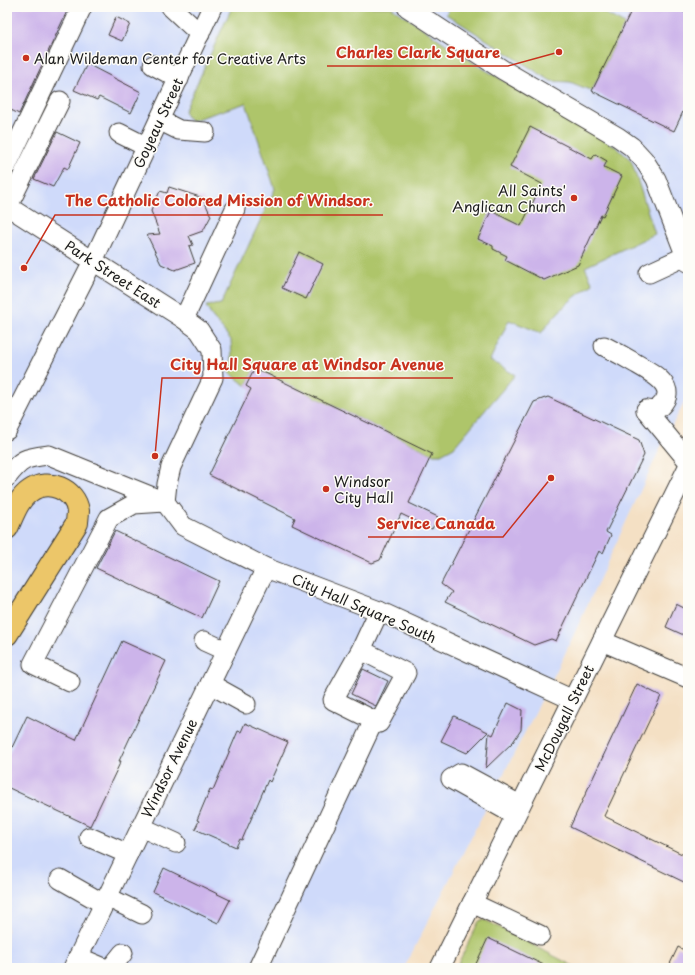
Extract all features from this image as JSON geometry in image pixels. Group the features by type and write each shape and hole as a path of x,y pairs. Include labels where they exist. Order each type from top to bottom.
{"main road":[{"path":"7,528 22,498 29,491 35,488 48,485 62,488 75,501 78,512 77,524 7,634"}],"street":[{"path":"7,165 82,7"},
{"path":"171,7 200,34"},
{"name":"Goyeau Street","path":"7,430 93,261 212,7"},
{"path":"407,7 503,70 618,137 632,147 644,160 656,179 687,258 649,273"},
{"path":"153,65 179,79"},
{"path":"8,206 60,101"},
{"path":"159,120 178,130 205,132"},
{"path":"120,133 147,147"},
{"name":"Park Street East","path":"8,206 184,319 199,330 212,350 213,378 171,467 165,502"},
{"path":"184,319 235,209"},
{"path":"604,346 649,370 662,380 668,393 663,406 655,411 646,410 688,461"},
{"path":"7,477 17,464 29,458 49,455 165,502"},
{"name":"McDougall Street","path":"440,968 688,467"},
{"path":"70,682 34,664 109,518 134,504 165,502"},
{"name":"City Hall Square South","path":"165,502 183,526 266,568 379,611 573,700"},
{"name":"Windsor Avenue","path":"76,963 266,568"},
{"path":"360,650 406,673 379,723 333,700 379,611"},
{"path":"204,641 226,651"},
{"path":"602,641 688,678"},
{"path":"210,684 246,704"},
{"path":"258,968 374,720"},
{"path":"141,827 176,843"},
{"path":"89,837 128,854"},
{"path":"60,879 106,900 142,914"},
{"path":"472,903 540,935"},
{"path":"111,968 123,953"},
{"path":"76,963 104,968"}],"shaded area":[{"path":"7,7 688,7 688,396 663,442 562,660 404,968 7,968"}],"green space":[{"path":"232,7 391,7 477,65 616,147 631,160 655,234 585,267 593,284 565,306 541,333 509,320 490,360 515,375 454,447 441,454 432,454 255,368 246,386 229,372 232,359 231,340 211,315 206,306 221,304 275,189 246,103 190,121 184,112"},
{"path":"450,7 593,7 625,24 592,91 570,82 551,81 446,14"},
{"path":"485,920 577,968 456,968 479,921"}],"building":[{"name":"Alan Wildeman Center for Creative Arts","path":"7,7 69,7 19,114 7,108"},
{"path":"633,7 673,7 688,14 688,101 674,131 592,91"},
{"path":"116,17 130,24 122,41 108,35"},
{"path":"87,64 141,92 131,113 99,97 97,100 74,90"},
{"name":"All Saints' Anglican Church","path":"530,127 592,159 595,154 607,161 604,167 622,176 603,216 601,215 578,265 544,280 505,260 507,256 493,249 493,246 478,239 491,211 521,226 542,184 510,167"},
{"path":"57,132 80,143 68,169 64,167 53,187 34,179"},
{"path":"169,187 203,198 211,216 203,231 189,236 193,245 189,246 195,263 175,270 161,264 147,235 160,234 151,211 160,191 167,193"},
{"path":"299,252 323,264 306,299 282,288"},
{"name":"Windsor City Hall","path":"255,368 432,454 409,503 438,517 432,529 401,514 380,560 372,563 292,525 295,518 209,475 251,389 246,386"},
{"path":"548,397 639,440 644,455 606,532 611,535 603,553 599,551 556,641 551,639 534,645 445,602 452,592 441,584 534,402"},
{"path":"115,531 219,581 202,618 96,568"},
{"path":"676,604 688,610 688,637 666,627"},
{"path":"122,641 166,661 90,826 7,787 7,758 27,716 76,740"},
{"path":"363,669 388,681 376,706 351,694"},
{"path":"637,684 661,696 604,816 688,857 688,884 570,827"},
{"path":"508,703 522,710 521,730 513,742 486,768 489,733 493,735"},
{"path":"454,716 488,732 467,753 441,741"},
{"path":"245,723 288,742 270,782 268,780 242,840 240,839 236,847 195,829 199,821 197,820 210,789 213,790 238,731 241,732"},
{"path":"164,868 230,900 218,923 153,892"},
{"path":"488,938 550,968 474,968"},
{"path":"678,947 688,952 688,968 668,968"}],"place":[{"name":"Charles Clark Square","path":"559,52"},
{"name":"Alan Wildeman Center for Creative Arts","path":"26,58"},
{"name":"All Saints' Anglican Church","path":"574,198"},
{"name":"The Catholic Colored Mission of Windsor.","path":"24,268"},
{"name":"City Hall Square at Windsor Avenue","path":"155,456"},
{"name":"Service Canada","path":"551,478"},
{"name":"Windsor City Hall","path":"326,489"}]}
